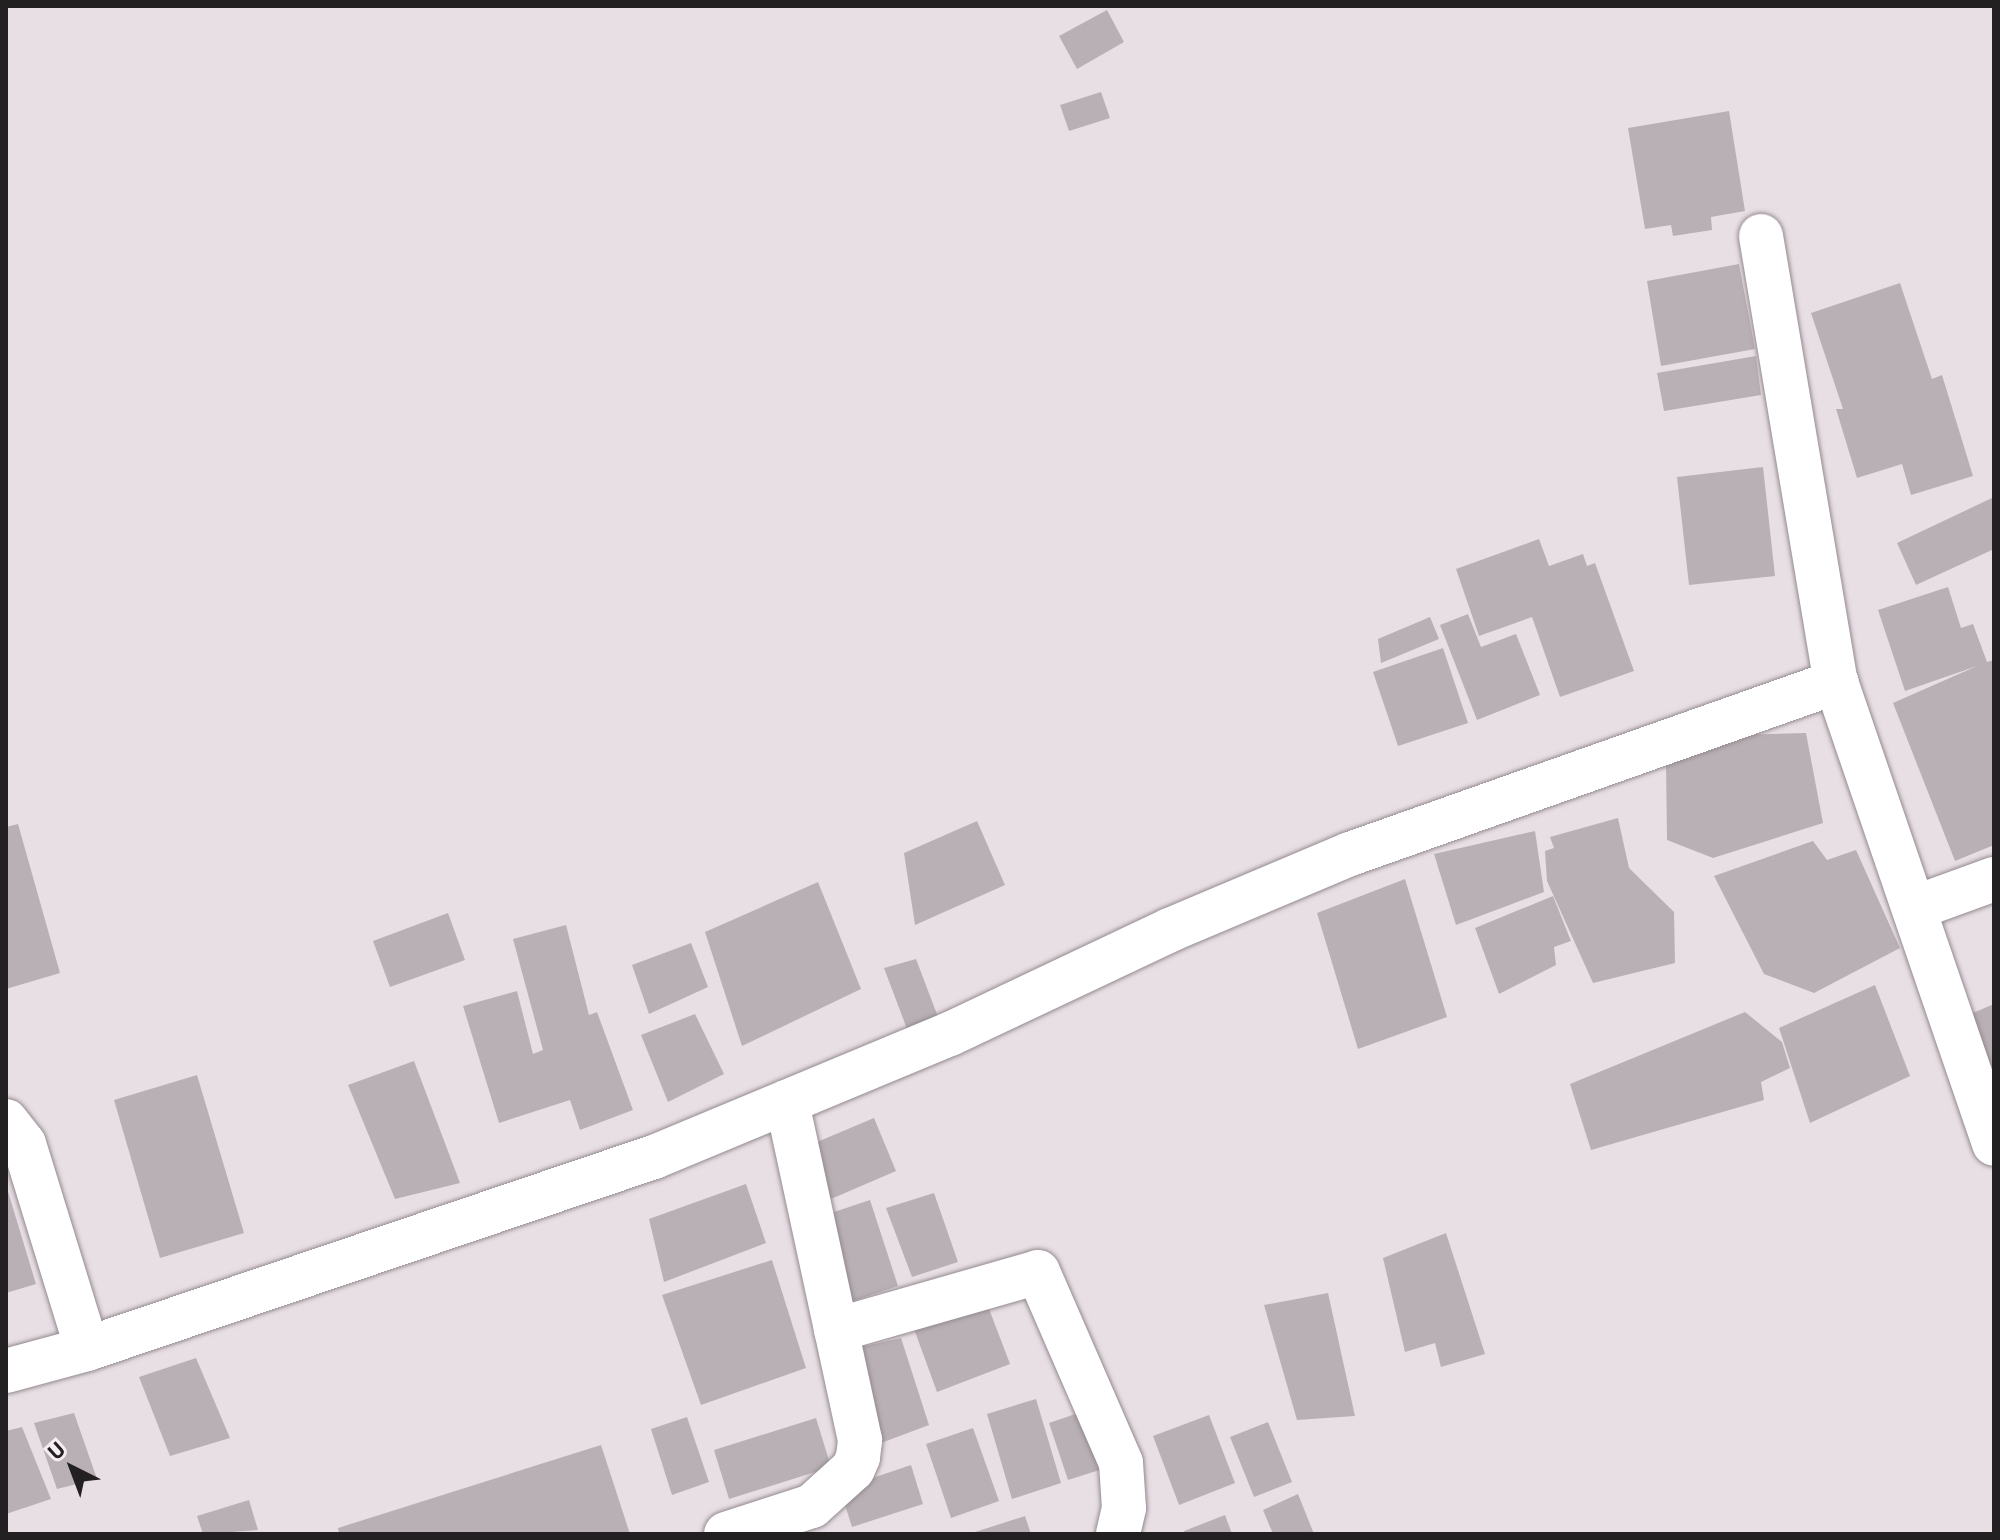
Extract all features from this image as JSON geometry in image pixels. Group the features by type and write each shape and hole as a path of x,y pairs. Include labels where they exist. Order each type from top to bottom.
{"street":[{"path":"1761,236 1836,682 1917,907 1994,1144"},
{"path":"6,1371 87,1349 547,1194 787,1102 1350,854 1836,682"},
{"path":"1917,907 1994,879"},
{"path":"726,1534 818,1520 858,1457 860,1440 787,1102"},
{"path":"6,1121 24,1144 87,1349"},
{"path":"836,1330 1038,1272 1121,1463 1124,1508 1118,1534"}],"building":[{"path":"1107,10 1124,42 1077,69 1059,36"},
{"path":"1101,92 1110,118 1069,131 1060,105"},
{"path":"1729,111 1745,211 1711,217 1712,230 1673,236 1671,225 1645,229 1628,128"},
{"path":"1739,264 1755,349 1661,366 1647,281"},
{"path":"1900,283 1932,379 1942,375 1973,476 1911,495 1902,464 1857,478 1836,409 1843,409 1811,313"},
{"path":"1756,356 1761,395 1664,411 1657,373"},
{"path":"1763,467 1775,576 1689,585 1677,477"},
{"path":"1994,497 1994,549 1916,585 1897,543"},
{"path":"1539,539 1549,566 1583,554 1587,566 1595,563 1634,671 1560,697 1532,617 1479,636 1456,569"},
{"path":"1948,587 1961,628 1973,624 1987,662 1994,660 1994,845 1955,861 1893,703 1977,666 1905,691 1878,610"},
{"path":"1468,614 1481,647 1516,634 1540,695 1477,720 1440,625"},
{"path":"1430,617 1439,639 1381,663 1378,639"},
{"path":"1443,648 1468,723 1398,746 1373,672"},
{"path":"1806,733 1823,823 1713,858 1667,840 1666,761 1736,735"},
{"path":"1618,818 1629,868 1674,912 1675,963 1593,983 1547,881 1545,851 1554,848 1550,837"},
{"path":"977,821 1005,885 915,925 904,853"},
{"path":"18,824 60,973 6,989 6,827"},
{"path":"1535,831 1544,892 1456,925 1434,854"},
{"path":"1813,841 1827,860 1856,850 1900,948 1814,993 1764,974 1714,876"},
{"path":"1405,879 1447,1017 1358,1049 1317,913"},
{"path":"818,882 861,989 742,1046 705,932"},
{"path":"1553,896 1571,941 1554,947 1556,965 1499,994 1475,928"},
{"path":"448,913 465,960 390,987 373,941"},
{"path":"566,925 589,1015 597,1012 633,1110 580,1130 570,1100 499,1123 463,1006 517,991 533,1054 543,1050 513,939"},
{"path":"691,943 708,987 649,1014 632,965"},
{"path":"916,959 938,1017 907,1029 884,968"},
{"path":"1875,985 1910,1076 1810,1123 1779,1028"},
{"path":"1994,1004 1994,1065 1982,1069 1961,1018"},
{"path":"1745,1012 1782,1042 1790,1068 1761,1082 1764,1100 1591,1150 1570,1084"},
{"path":"695,1014 724,1074 668,1102 641,1035"},
{"path":"414,1061 460,1183 395,1199 348,1085"},
{"path":"197,1075 244,1233 160,1258 114,1100"},
{"path":"874,1118 896,1171 831,1199 810,1145"},
{"path":"746,1184 766,1243 664,1282 649,1219"},
{"path":"6,1185 36,1284 6,1293"},
{"path":"934,1193 958,1262 912,1277 886,1208"},
{"path":"870,1200 898,1286 847,1303 819,1217"},
{"path":"1446,1233 1485,1354 1441,1367 1435,1343 1405,1352 1383,1258"},
{"path":"772,1260 806,1368 701,1405 662,1295"},
{"path":"1328,1293 1355,1416 1297,1420 1264,1305"},
{"path":"986,1301 1010,1364 937,1392 914,1329"},
{"path":"901,1338 929,1425 881,1443 857,1348"},
{"path":"196,1358 230,1438 170,1456 139,1377"},
{"path":"1036,1399 1061,1483 1012,1499 987,1414"},
{"path":"1093,1408 1112,1466 1068,1480 1049,1423"},
{"path":"74,1413 97,1479 57,1489 34,1423"},
{"path":"1209,1415 1235,1483 1179,1505 1153,1436"},
{"path":"687,1417 709,1482 672,1495 651,1429"},
{"path":"816,1418 831,1467 729,1499 714,1450"},
{"path":"1268,1422 1292,1482 1254,1497 1230,1437"},
{"path":"22,1427 51,1499 6,1514 6,1431"},
{"path":"973,1428 999,1501 951,1518 926,1444"},
{"path":"601,1445 630,1534 339,1534 338,1528"},
{"path":"911,1465 923,1504 852,1527 840,1489"},
{"path":"1298,1494 1314,1534 1273,1534 1263,1510"},
{"path":"249,1500 258,1530 203,1534 197,1516"},
{"path":"1225,1515 1232,1534 1185,1534 1184,1531"},
{"path":"1025,1516 1031,1534 972,1534 972,1533"}]}
